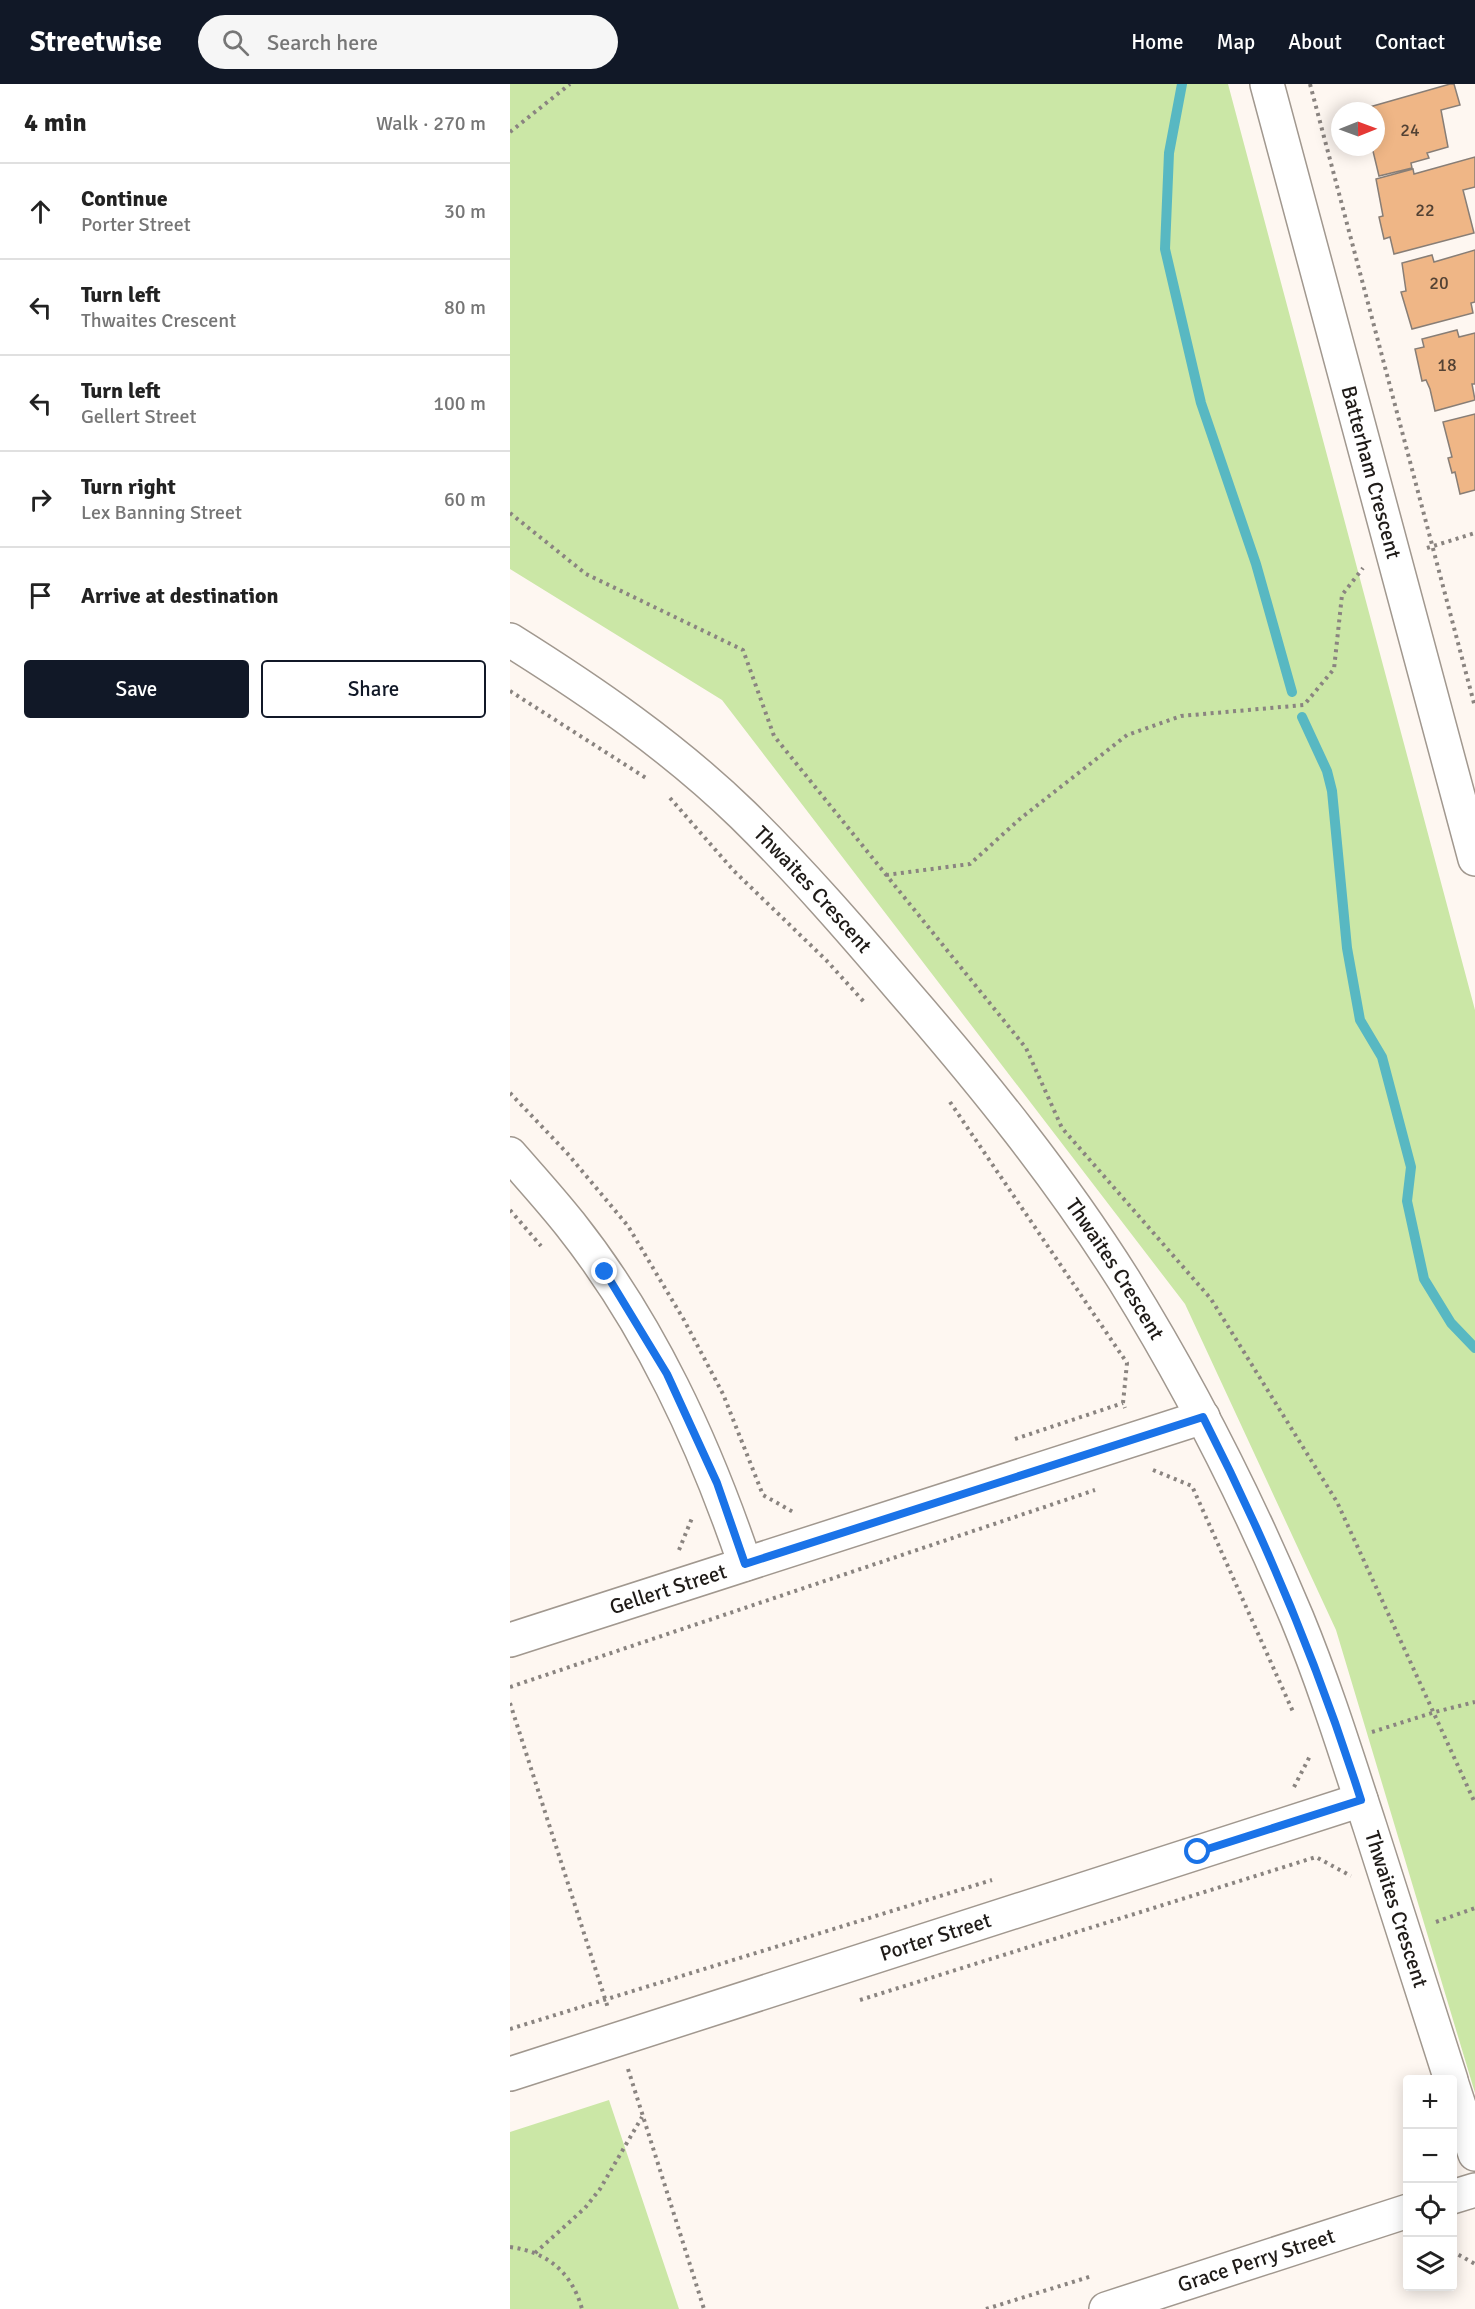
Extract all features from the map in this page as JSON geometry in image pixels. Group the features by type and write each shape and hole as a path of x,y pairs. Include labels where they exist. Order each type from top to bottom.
{"street":[{"name":"Batterham Crescent","path":"1267,84 1475,859"},
{"name":"Thwaites Crescent","path":"510,640 581,684 637,724 741,813 836,912 984,1084 1123,1278 1203,1417 1237,1484 1298,1620 1361,1800 1450,2075"},
{"path":"510,1154 570,1223 605,1272 667,1374 717,1483 745,1564"},
{"name":"Gellert Street","path":"510,1640 1203,1417"},
{"name":"Porter Street","path":"510,2074 1361,1800"},
{"path":"1457,2100 1475,2154"},
{"path":"1457,2195 1475,2190"},
{"name":"Grace Perry Street","path":"1106,2309 1403,2212"}],"path":[{"path":"510,132 570,84"},
{"path":"1310,84 1475,707"},
{"path":"886,875 970,864 1021,818 1127,735 1181,716 1304,705 1334,669 1342,595 1360,569"},
{"path":"510,691 653,783"},
{"path":"663,790 734,871 826,960 873,1011"},
{"path":"510,1093 567,1153 628,1227 684,1320 723,1394 763,1495 795,1513 807,1509"},
{"path":"948,1100 1127,1363 1123,1403 1010,1441"},
{"path":"510,1210 548,1254"},
{"path":"1145,1473 1156,1469 1191,1486 1297,1721"},
{"path":"510,1687 1101,1488"},
{"path":"676,1557 695,1511"},
{"path":"1435,1712 1475,1702"},
{"path":"1293,1789 1312,1753"},
{"path":"854,2001 1316,1857 1352,1877"},
{"path":"510,2029 995,1880"},
{"path":"618,2075 640,2068"},
{"path":"535,2253 585,2208 600,2189 643,2116"},
{"path":"510,2247 535,2253 562,2270 577,2289 582,2309"},
{"path":"1457,2254 1475,2264"}],"green space":[{"path":"510,84 1228,84 1475,1010 1475,2093 1336,1630 1185,1304 722,700 510,569"},
{"path":"609,2100 679,2309 510,2309 510,2132"}],"building":[{"path":"1454,84 1460,105 1441,110 1448,147 1427,153 1429,158 1411,163 1412,168 1379,176 1374,156 1385,156 1385,103"},
{"path":"1475,157 1475,187 1463,190 1474,233 1394,254 1390,237 1384,239 1379,217 1383,216 1376,179 1413,169 1414,174"},
{"path":"1475,250 1475,302 1471,303 1473,313 1412,329 1401,292 1406,291 1402,263 1432,255 1434,262"},
{"path":"1457,330 1459,337 1475,333 1475,384 1472,384 1475,400 1435,411 1430,389 1426,380 1422,381 1415,349 1424,347 1422,339"},
{"path":"1475,414 1475,490 1460,494 1455,472 1452,473 1448,458 1452,457 1443,422"}],"waterway":[{"path":"1182,84 1169,153 1165,249 1201,403 1256,564 1292,692"},
{"path":"1302,717 1327,771 1332,791 1347,948 1360,1020 1382,1057 1411,1167 1407,1201 1424,1279 1451,1323 1475,1348"}],"route":[{"path":"605,1272 667,1374 717,1483 745,1564 1203,1417 1237,1484 1298,1620 1343,1742 1361,1800 1198,1852"}]}
